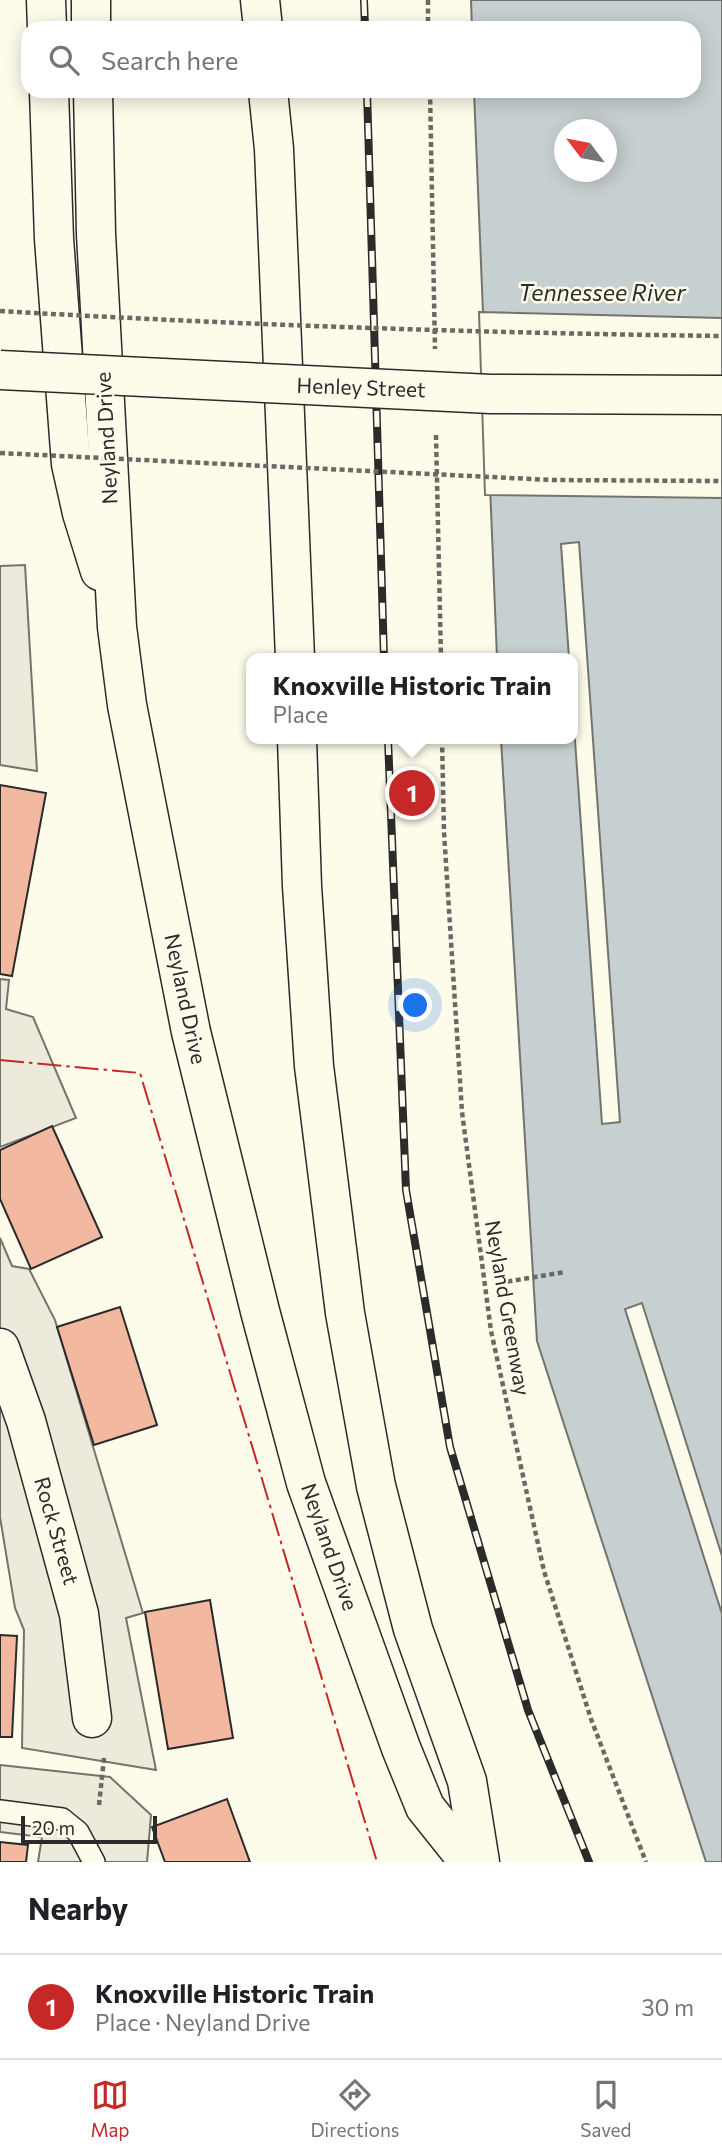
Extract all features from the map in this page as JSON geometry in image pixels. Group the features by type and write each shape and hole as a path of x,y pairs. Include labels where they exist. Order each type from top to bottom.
{"main road":[{"path":"46,0 47,21"},
{"path":"90,0 91,21"},
{"path":"260,0 262,21"},
{"path":"49,98 54,239 71,464 82,513 117,627"},
{"name":"Neyland Drive","path":"93,98 96,234 117,627 127,705 191,1032 256,1298 306,1483 401,1748 425,1807 469,1862"},
{"path":"269,98 274,149 295,653"},
{"name":"Henley Street","path":"0,370 491,394 722,395"},
{"path":"297,744 302,886 314,1066 345,1313 376,1486 413,1629 467,1781 480,1862"},
{"name":"Rock Street","path":"0,1348 26,1421 79,1614 92,1718"}],"lane":[{"path":"0,1811 62,1819 78,1832 94,1861"}],"path":[{"path":"428,0 428,21"},
{"path":"0,312 180,322 561,334 722,336"},
{"path":"0,453 552,480 722,481"},
{"name":"Neyland Greenway","path":"442,744 444,832 461,1112 491,1331 544,1571 591,1719 646,1862"},
{"path":"499,1283 565,1272"},
{"path":"92,1718 105,1751 94,1861"}],"shaded area":[{"path":"25,565 37,771 0,765 0,566"},
{"path":"0,979 9,980 6,1009 33,1017 76,1118 0,1147"},
{"path":"0,1238 12,1266 29,1269 55,1320 143,1613 126,1618 156,1770 22,1748 24,1630 15,1608 0,1517"},
{"path":"0,1765 110,1777 151,1815 147,1862 38,1862 42,1837 0,1832"}],"water":[{"name":"Tennessee River","path":"471,0 722,0 722,1862 706,1862 537,1341 501,744 578,744 578,653 497,653 474,98 701,98 701,21 472,21"}],"pier":[{"path":"479,312 722,318 722,498 485,495"},
{"path":"579,542 620,1122 602,1124 575,744 578,744 578,653 569,653 561,544"},
{"path":"642,1303 722,1556 722,1614 625,1309"}],"building":[{"path":"0,785 46,793 12,976 0,974"},
{"path":"52,1126 102,1237 31,1269 0,1199 0,1150"},
{"path":"120,1307 157,1425 94,1445 57,1327"},
{"path":"210,1600 233,1738 168,1749 145,1612"},
{"path":"0,1635 17,1636 12,1737 0,1737"},
{"path":"227,1799 250,1862 165,1862 152,1827"},
{"path":"0,1842 28,1845 26,1862 0,1862"}],"railway":[{"path":"364,0 365,21"},
{"path":"367,98 384,653"},
{"path":"388,744 406,1190 450,1447 528,1710 589,1862"}],"power":[{"path":"0,1060 140,1073 377,1862"}],"place":[{"name":"Knoxville Historic Train","path":"412,793"}]}
